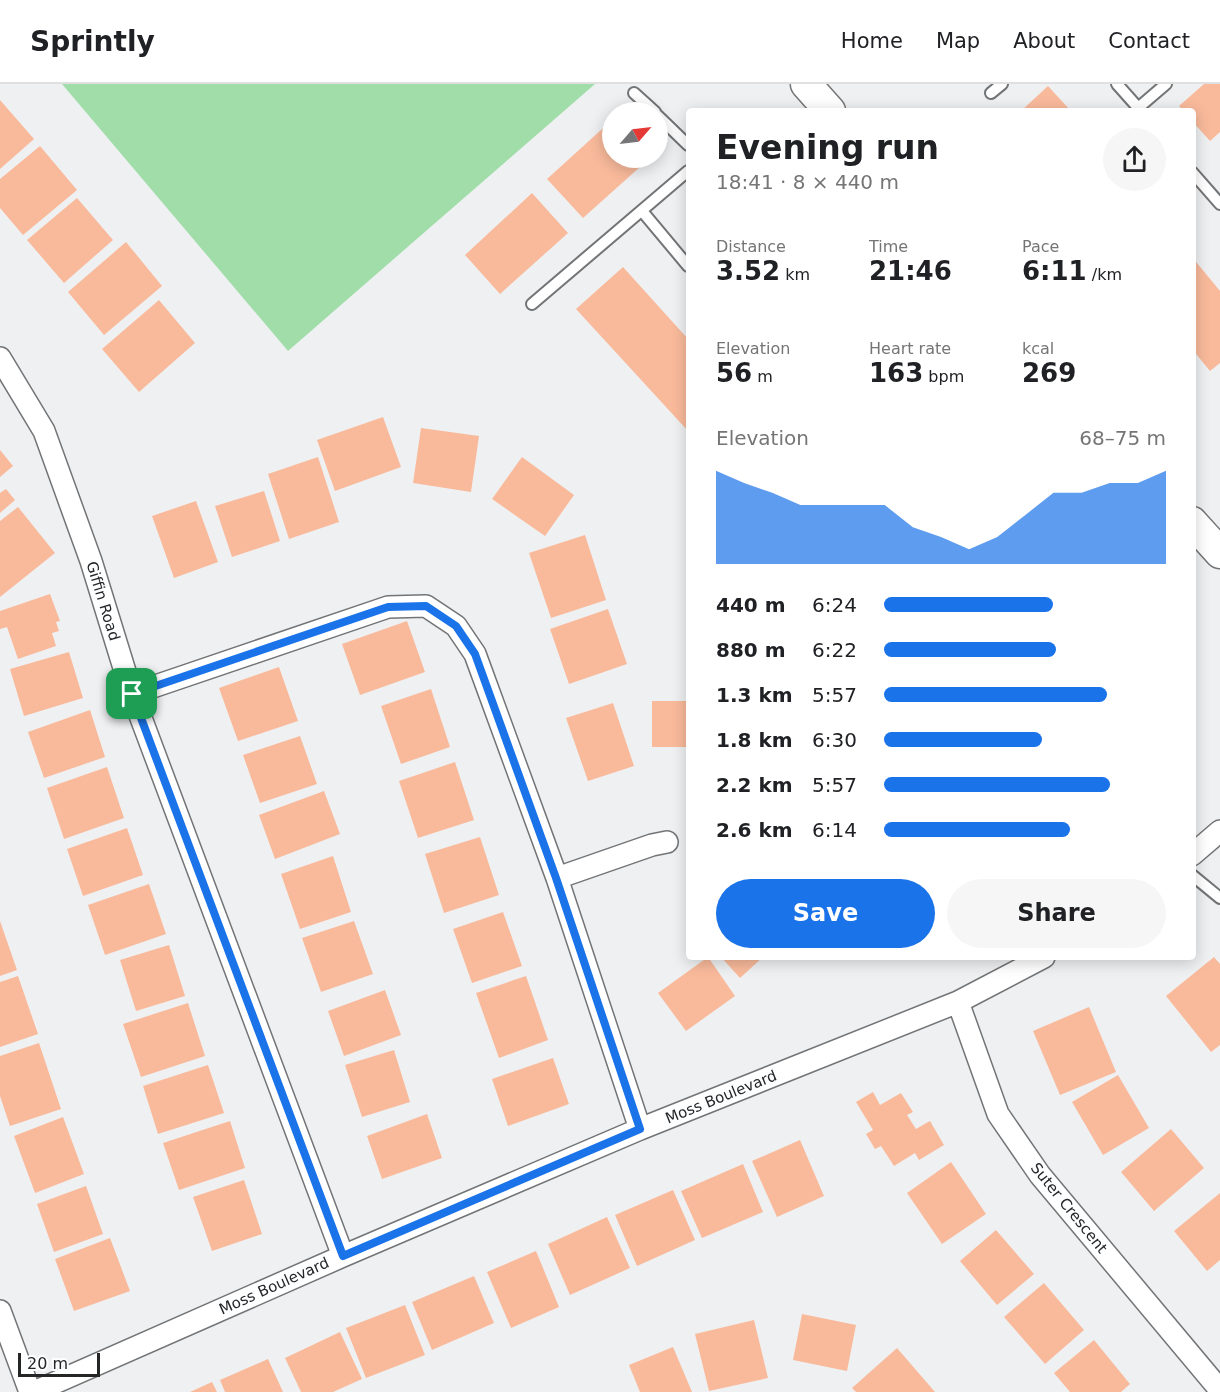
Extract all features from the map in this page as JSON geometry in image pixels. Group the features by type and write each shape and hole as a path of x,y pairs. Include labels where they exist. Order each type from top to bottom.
{"main road":[{"path":"806,84 827,108"},
{"path":"1196,526 1220,553"}],"street":[{"name":"Giffin Road","path":"0,358 44,431 91,561 132,694 343,1256"},
{"path":"132,694 388,607 426,606 456,626 475,654 556,878 640,1129"},
{"path":"1196,852 1220,831"},
{"path":"556,878 667,842"},
{"name":"Moss Boulevard","path":"32,1392 640,1129 958,1002 1038,960"},
{"name":"Suter Crescent","path":"958,1002 998,1114 1040,1174 1220,1390"},
{"path":"0,1311 32,1392"}],"lane":[{"path":"991,93 1002,84"},
{"path":"1118,84 1138,108"},
{"path":"1140,108 1166,84"},
{"path":"634,93 643,102"},
{"path":"668,126 686,143"},
{"path":"532,304 686,173"},
{"path":"1196,177 1220,204"},
{"path":"642,211 686,264"},
{"path":"1196,878 1220,898"}],"green space":[{"path":"62,84 595,84 288,351"}],"building":[{"path":"1204,84 1220,84 1220,132 1210,141 1196,125 1196,108 1179,106"},
{"path":"1048,86 1068,108 1024,108"},
{"path":"0,100 34,139 0,169"},
{"path":"602,129 602,168 639,168 583,218 547,179"},
{"path":"40,146 77,190 23,235 0,208 0,179"},
{"path":"532,193 568,233 500,294 465,255"},
{"path":"77,198 113,240 64,283 27,240"},
{"path":"126,242 162,286 104,335 68,292"},
{"path":"1196,262 1220,291 1220,363 1210,371 1196,354"},
{"path":"623,267 686,337 686,429 576,309"},
{"path":"159,300 195,343 139,392 102,349"},
{"path":"383,417 401,467 335,491 317,440"},
{"path":"421,428 479,436 471,492 413,483"},
{"path":"0,450 13,466 0,477"},
{"path":"318,457 339,522 289,539 268,474"},
{"path":"522,457 574,495 545,536 492,499"},
{"path":"6,489 15,500 0,513 0,493"},
{"path":"264,491 280,541 232,557 215,506"},
{"path":"196,501 218,562 174,578 152,516"},
{"path":"18,507 55,553 0,597 0,521"},
{"path":"585,535 606,600 551,618 529,553"},
{"path":"50,594 60,621 56,622 59,631 52,633 56,646 18,659 7,627 0,629 0,611"},
{"path":"608,609 627,664 569,684 550,629"},
{"path":"407,621 425,672 360,695 342,644"},
{"path":"69,652 83,698 24,716 10,669"},
{"path":"279,667 298,721 238,741 219,688"},
{"path":"431,689 450,747 401,764 381,706"},
{"path":"652,701 686,701 686,747 652,747"},
{"path":"613,703 634,766 588,781 566,718"},
{"path":"90,710 105,757 44,778 28,732"},
{"path":"300,736 317,784 260,803 243,755"},
{"path":"455,762 474,820 418,838 399,781"},
{"path":"107,767 124,818 64,839 47,788"},
{"path":"324,791 340,834 275,859 259,815"},
{"path":"127,828 143,875 83,896 67,849"},
{"path":"480,837 499,895 444,913 425,854"},
{"path":"333,856 351,912 300,929 281,874"},
{"path":"149,884 166,934 105,955 88,905"},
{"path":"503,912 522,966 472,983 453,929"},
{"path":"0,921 17,970 0,976"},
{"path":"354,921 373,974 321,992 302,938"},
{"path":"169,945 185,996 136,1011 120,960"},
{"path":"1214,957 1220,964 1220,1045 1211,1052 1166,996"},
{"path":"704,960 710,960 735,996 686,1031 658,993"},
{"path":"724,960 760,960 740,978"},
{"path":"18,976 38,1034 0,1047 0,982"},
{"path":"526,976 548,1040 499,1058 476,993"},
{"path":"385,990 401,1035 344,1056 328,1011"},
{"path":"188,1003 205,1056 141,1077 123,1024"},
{"path":"1089,1007 1116,1072 1060,1095 1033,1031"},
{"path":"39,1043 61,1109 10,1126 0,1096 0,1056"},
{"path":"394,1050 410,1102 362,1117 345,1065"},
{"path":"553,1058 569,1104 508,1126 492,1079"},
{"path":"208,1065 224,1113 158,1134 143,1086"},
{"path":"1118,1075 1149,1128 1103,1155 1072,1102"},
{"path":"873,1092 880,1105 901,1093 913,1112 907,1115 916,1129 930,1121 944,1145 919,1160 915,1153 894,1166 881,1146 875,1149 866,1134 873,1130 856,1102"},
{"path":"427,1114 442,1158 382,1179 367,1136"},
{"path":"63,1117 84,1174 35,1193 14,1136"},
{"path":"230,1121 245,1168 179,1190 163,1143"},
{"path":"1171,1129 1204,1168 1154,1211 1121,1172"},
{"path":"800,1140 824,1196 777,1217 752,1161"},
{"path":"951,1162 986,1214 942,1244 907,1193"},
{"path":"743,1164 763,1212 702,1238 681,1191"},
{"path":"244,1180 262,1234 212,1251 193,1197"},
{"path":"86,1186 103,1234 54,1252 37,1204"},
{"path":"673,1190 695,1240 637,1266 615,1215"},
{"path":"1220,1193 1220,1260 1207,1271 1174,1231"},
{"path":"607,1217 630,1268 570,1295 548,1244"},
{"path":"996,1230 1034,1274 997,1305 960,1261"},
{"path":"110,1238 130,1291 74,1311 55,1259"},
{"path":"536,1251 559,1307 511,1328 487,1272"},
{"path":"474,1276 494,1323 432,1350 412,1302"},
{"path":"1044,1283 1084,1330 1045,1364 1004,1317"},
{"path":"405,1305 425,1355 366,1378 346,1328"},
{"path":"802,1314 856,1325 847,1371 793,1360"},
{"path":"754,1320 768,1378 709,1391 695,1334"},
{"path":"340,1332 362,1379 333,1392 301,1392 285,1358"},
{"path":"1094,1340 1130,1384 1121,1392 1070,1392 1054,1373"},
{"path":"673,1347 692,1392 640,1392 629,1365"},
{"path":"897,1348 935,1392 856,1392 852,1388"},
{"path":"268,1359 283,1392 225,1392 220,1380"},
{"path":"212,1382 217,1392 190,1392"}],"route":[{"path":"426,606 456,626 475,654 556,878 640,1129 343,1256 132,694 388,607 426,606"}]}
